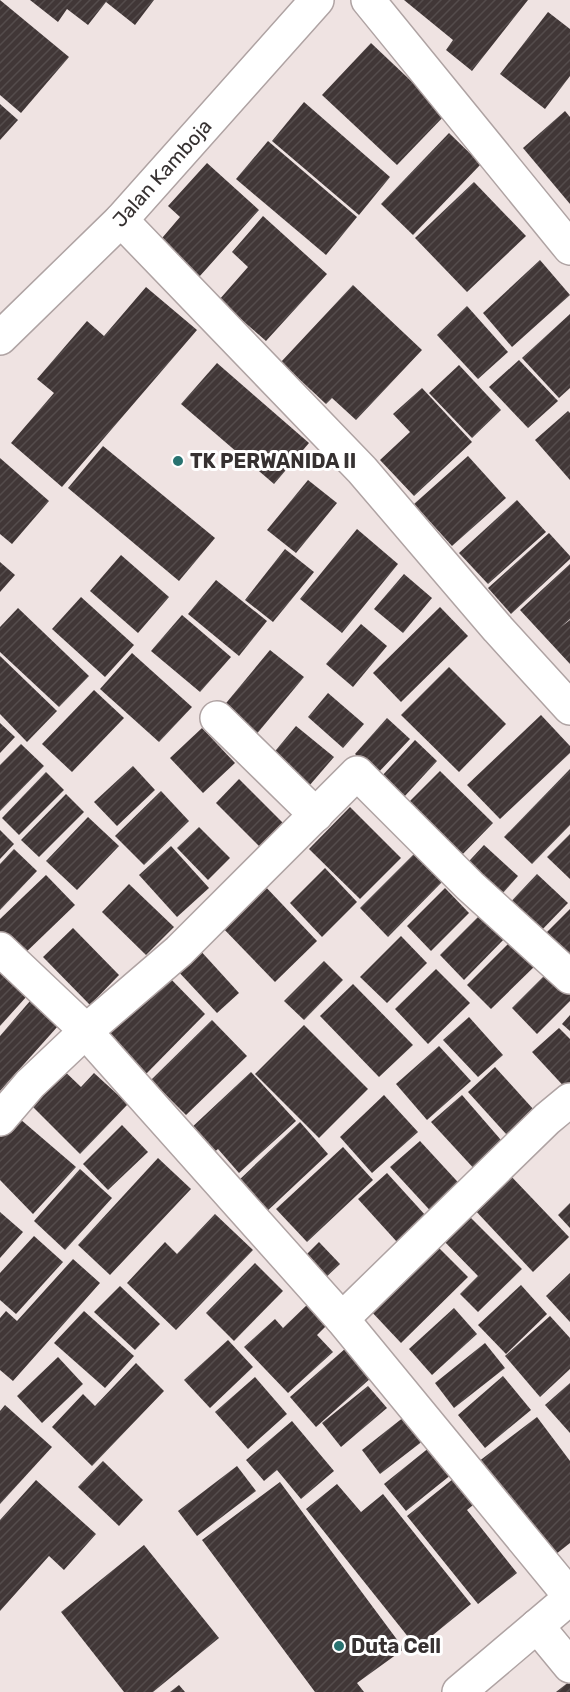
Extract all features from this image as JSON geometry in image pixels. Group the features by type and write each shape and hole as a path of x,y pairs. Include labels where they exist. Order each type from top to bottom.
{"main road":[{"name":"Jalan Kamboja","path":"0,338 121,220 317,0"},
{"path":"368,0 570,248"},
{"path":"121,220 363,470 498,629 570,708"},
{"path":"217,718 315,815"},
{"path":"0,1119 30,1084 86,1031 179,951 357,773 470,886 570,977"},
{"path":"0,949 86,1031 342,1319 570,1597 459,1692"},
{"path":"342,1319 546,1119 570,1100"},
{"path":"537,1626 570,1665"}],"building":[{"path":"0,0 69,57 21,113 0,95"},
{"path":"30,0 154,0 135,25 106,2 88,25 67,9 58,22"},
{"path":"404,0 528,0 472,71 446,50 453,40"},
{"path":"548,12 570,29 570,76 545,109 500,74"},
{"path":"371,43 446,114 397,165 322,95"},
{"path":"304,102 390,177 359,215 272,141"},
{"path":"0,104 18,120 0,140"},
{"path":"565,111 570,117 570,204 523,148"},
{"path":"449,133 481,164 413,235 381,204"},
{"path":"268,141 357,217 326,255 236,179"},
{"path":"207,163 259,210 191,286 151,251 180,217 168,206"},
{"path":"474,182 526,236 467,292 415,238"},
{"path":"263,216 327,274 266,341 219,300 248,267 232,252"},
{"path":"540,260 570,295 512,347 483,313"},
{"path":"353,285 422,350 356,420 332,398 326,404 281,362"},
{"path":"146,287 197,330 62,487 11,443 54,393 37,379 87,321 104,336"},
{"path":"467,306 508,352 478,379 437,335"},
{"path":"570,314 570,388 559,398 522,358"},
{"path":"519,360 558,401 528,428 489,387"},
{"path":"217,363 309,443 274,484 181,404"},
{"path":"459,365 501,410 472,438 429,393"},
{"path":"422,388 472,442 414,496 380,460 410,432 393,414"},
{"path":"568,411 570,413 570,480 535,440"},
{"path":"103,446 215,538 179,581 68,488"},
{"path":"468,456 506,498 452,546 414,504"},
{"path":"0,458 49,501 12,544 0,534"},
{"path":"308,480 337,503 296,553 267,530"},
{"path":"517,500 546,532 488,584 459,553"},
{"path":"357,529 398,564 342,633 300,599"},
{"path":"549,533 570,556 570,559 511,614 488,588"},
{"path":"285,549 314,572 273,622 245,600"},
{"path":"121,555 169,597 138,633 90,591"},
{"path":"0,562 15,575 0,592"},
{"path":"570,564 570,619 561,627 570,620 570,664 520,610"},
{"path":"404,574 432,598 403,633 374,609"},
{"path":"216,580 267,621 239,656 188,614"},
{"path":"81,597 134,645 105,677 52,629"},
{"path":"440,607 468,636 401,702 373,673"},
{"path":"18,608 89,676 59,707 0,652 0,627"},
{"path":"182,615 231,657 200,692 151,651"},
{"path":"361,624 387,646 353,687 326,664"},
{"path":"270,650 304,677 255,736 222,708"},
{"path":"132,653 192,707 159,742 100,689"},
{"path":"0,656 57,711 27,742 0,714"},
{"path":"449,667 506,724 459,772 401,715"},
{"path":"94,690 124,718 72,772 42,744"},
{"path":"328,693 364,724 343,748 308,717"},
{"path":"541,715 570,746 570,753 500,819 467,785"},
{"path":"387,718 410,739 377,774 355,754"},
{"path":"0,723 15,737 0,753"},
{"path":"296,726 334,757 303,793 266,762"},
{"path":"202,728 235,763 203,793 170,758"},
{"path":"415,740 437,761 404,797 381,777"},
{"path":"21,744 44,766 0,811 0,765"},
{"path":"133,766 155,790 117,826 94,802"},
{"path":"570,769 570,825 532,864 504,837"},
{"path":"440,771 493,823 458,859 405,806"},
{"path":"46,772 64,790 19,835 2,818"},
{"path":"239,779 285,825 262,849 216,803"},
{"path":"161,791 189,821 144,865 115,836"},
{"path":"66,794 84,812 39,857 21,840"},
{"path":"350,807 401,858 360,899 309,849"},
{"path":"88,817 119,846 77,890 46,861"},
{"path":"199,827 230,858 208,880 177,848"},
{"path":"0,830 14,844 0,859"},
{"path":"570,834 570,879 547,857"},
{"path":"484,845 518,876 494,903 459,872"},
{"path":"171,846 209,888 177,917 139,875"},
{"path":"14,849 37,871 0,910 0,864"},
{"path":"415,853 443,881 388,937 360,908"},
{"path":"325,868 357,902 322,937 290,903"},
{"path":"537,874 568,903 536,936 506,907"},
{"path":"46,875 75,905 21,957 0,936 0,919"},
{"path":"262,883 317,941 275,982 219,924"},
{"path":"129,884 174,927 146,955 102,912"},
{"path":"445,888 469,913 431,951 407,926"},
{"path":"487,908 511,932 464,980 440,955"},
{"path":"570,909 570,962 540,939"},
{"path":"73,928 119,975 90,1005 43,957"},
{"path":"401,936 427,963 387,1003 360,977"},
{"path":"515,937 539,962 491,1009 467,985"},
{"path":"198,948 239,993 217,1013 176,969"},
{"path":"324,961 343,980 304,1020 284,1001"},
{"path":"552,968 570,985 570,1001 537,1034 512,1008"},
{"path":"436,969 470,1003 428,1044 395,1009"},
{"path":"0,971 27,996 0,1026"},
{"path":"164,972 205,1014 146,1074 104,1032"},
{"path":"353,984 413,1045 379,1077 320,1016"},
{"path":"30,1001 58,1026 0,1091 0,1036"},
{"path":"570,1015 570,1031 562,1024"},
{"path":"469,1017 503,1055 478,1077 443,1040"},
{"path":"212,1020 247,1056 186,1115 151,1080"},
{"path":"304,1025 368,1089 319,1138 255,1074"},
{"path":"559,1028 570,1039 570,1093 532,1052"},
{"path":"439,1046 471,1081 427,1120 396,1084"},
{"path":"56,1063 81,1087 94,1073 128,1104 80,1154 23,1097"},
{"path":"495,1067 534,1110 507,1135 468,1092"},
{"path":"251,1072 296,1121 239,1173 218,1149 212,1154 189,1130"},
{"path":"384,1095 418,1132 372,1173 340,1137"},
{"path":"462,1095 507,1147 478,1173 431,1122"},
{"path":"13,1113 76,1167 33,1214 0,1180 0,1127"},
{"path":"300,1122 328,1154 264,1214 236,1183"},
{"path":"122,1125 148,1152 108,1190 83,1164"},
{"path":"420,1141 467,1192 437,1218 390,1167"},
{"path":"343,1147 373,1180 307,1242 276,1209"},
{"path":"158,1158 191,1189 110,1275 78,1245"},
{"path":"80,1169 112,1198 65,1250 34,1221"},
{"path":"387,1173 436,1227 407,1253 358,1199"},
{"path":"508,1173 569,1237 533,1272 473,1208"},
{"path":"570,1203 570,1228 558,1215"},
{"path":"0,1212 23,1232 0,1258"},
{"path":"215,1214 253,1250 176,1330 127,1283 165,1242 177,1254"},
{"path":"467,1214 522,1269 478,1312 460,1294 478,1276 442,1239"},
{"path":"34,1236 63,1262 16,1314 0,1300 0,1273"},
{"path":"319,1242 340,1264 322,1281 301,1260"},
{"path":"436,1245 468,1277 401,1343 369,1309"},
{"path":"73,1259 100,1283 13,1381 0,1370 0,1318 6,1311 17,1321"},
{"path":"255,1263 283,1291 234,1341 206,1313"},
{"path":"570,1273 570,1322 546,1296"},
{"path":"521,1285 547,1314 506,1354 478,1325"},
{"path":"120,1286 160,1324 135,1350 94,1312"},
{"path":"310,1302 329,1323 317,1335 333,1352 288,1393 244,1347 275,1319 283,1328"},
{"path":"454,1308 477,1334 432,1375 409,1349"},
{"path":"84,1311 134,1356 105,1388 54,1343"},
{"path":"550,1316 570,1338 570,1369 540,1397 505,1356"},
{"path":"228,1340 253,1367 210,1408 184,1380"},
{"path":"485,1343 505,1368 454,1408 435,1383"},
{"path":"346,1348 372,1377 316,1427 290,1397"},
{"path":"58,1357 83,1384 42,1423 17,1396"},
{"path":"136,1363 164,1391 92,1466 52,1427 83,1394 95,1406"},
{"path":"503,1376 531,1410 485,1448 458,1415"},
{"path":"255,1377 287,1414 248,1449 215,1412"},
{"path":"570,1383 570,1433 545,1405"},
{"path":"368,1386 387,1408 341,1447 322,1423"},
{"path":"5,1405 52,1447 0,1504 0,1411"},
{"path":"409,1413 428,1437 380,1474 362,1450"},
{"path":"537,1417 570,1461 570,1543 551,1558 478,1462"},
{"path":"292,1421 334,1471 301,1499 277,1470 264,1481 246,1460"},
{"path":"430,1447 452,1474 406,1511 384,1484"},
{"path":"103,1461 143,1500 119,1526 78,1487"},
{"path":"237,1466 256,1491 197,1536 178,1511"},
{"path":"458,1475 478,1501 467,1510 517,1573 478,1604 407,1516"},
{"path":"36,1480 96,1534 64,1570 49,1556 0,1611 0,1520"},
{"path":"280,1482 404,1649 357,1683 364,1692 315,1692 202,1540"},
{"path":"337,1484 361,1512 383,1494 471,1604 417,1648 306,1509"},
{"path":"144,1545 219,1638 153,1692 124,1692 61,1612"},
{"path":"570,1681 570,1692 556,1692"},
{"path":"179,1685 185,1692 170,1692"}],"place":[{"name":"TK PERWANIDA II","path":"178,461"},
{"name":"Duta Cell","path":"339,1646"}]}
